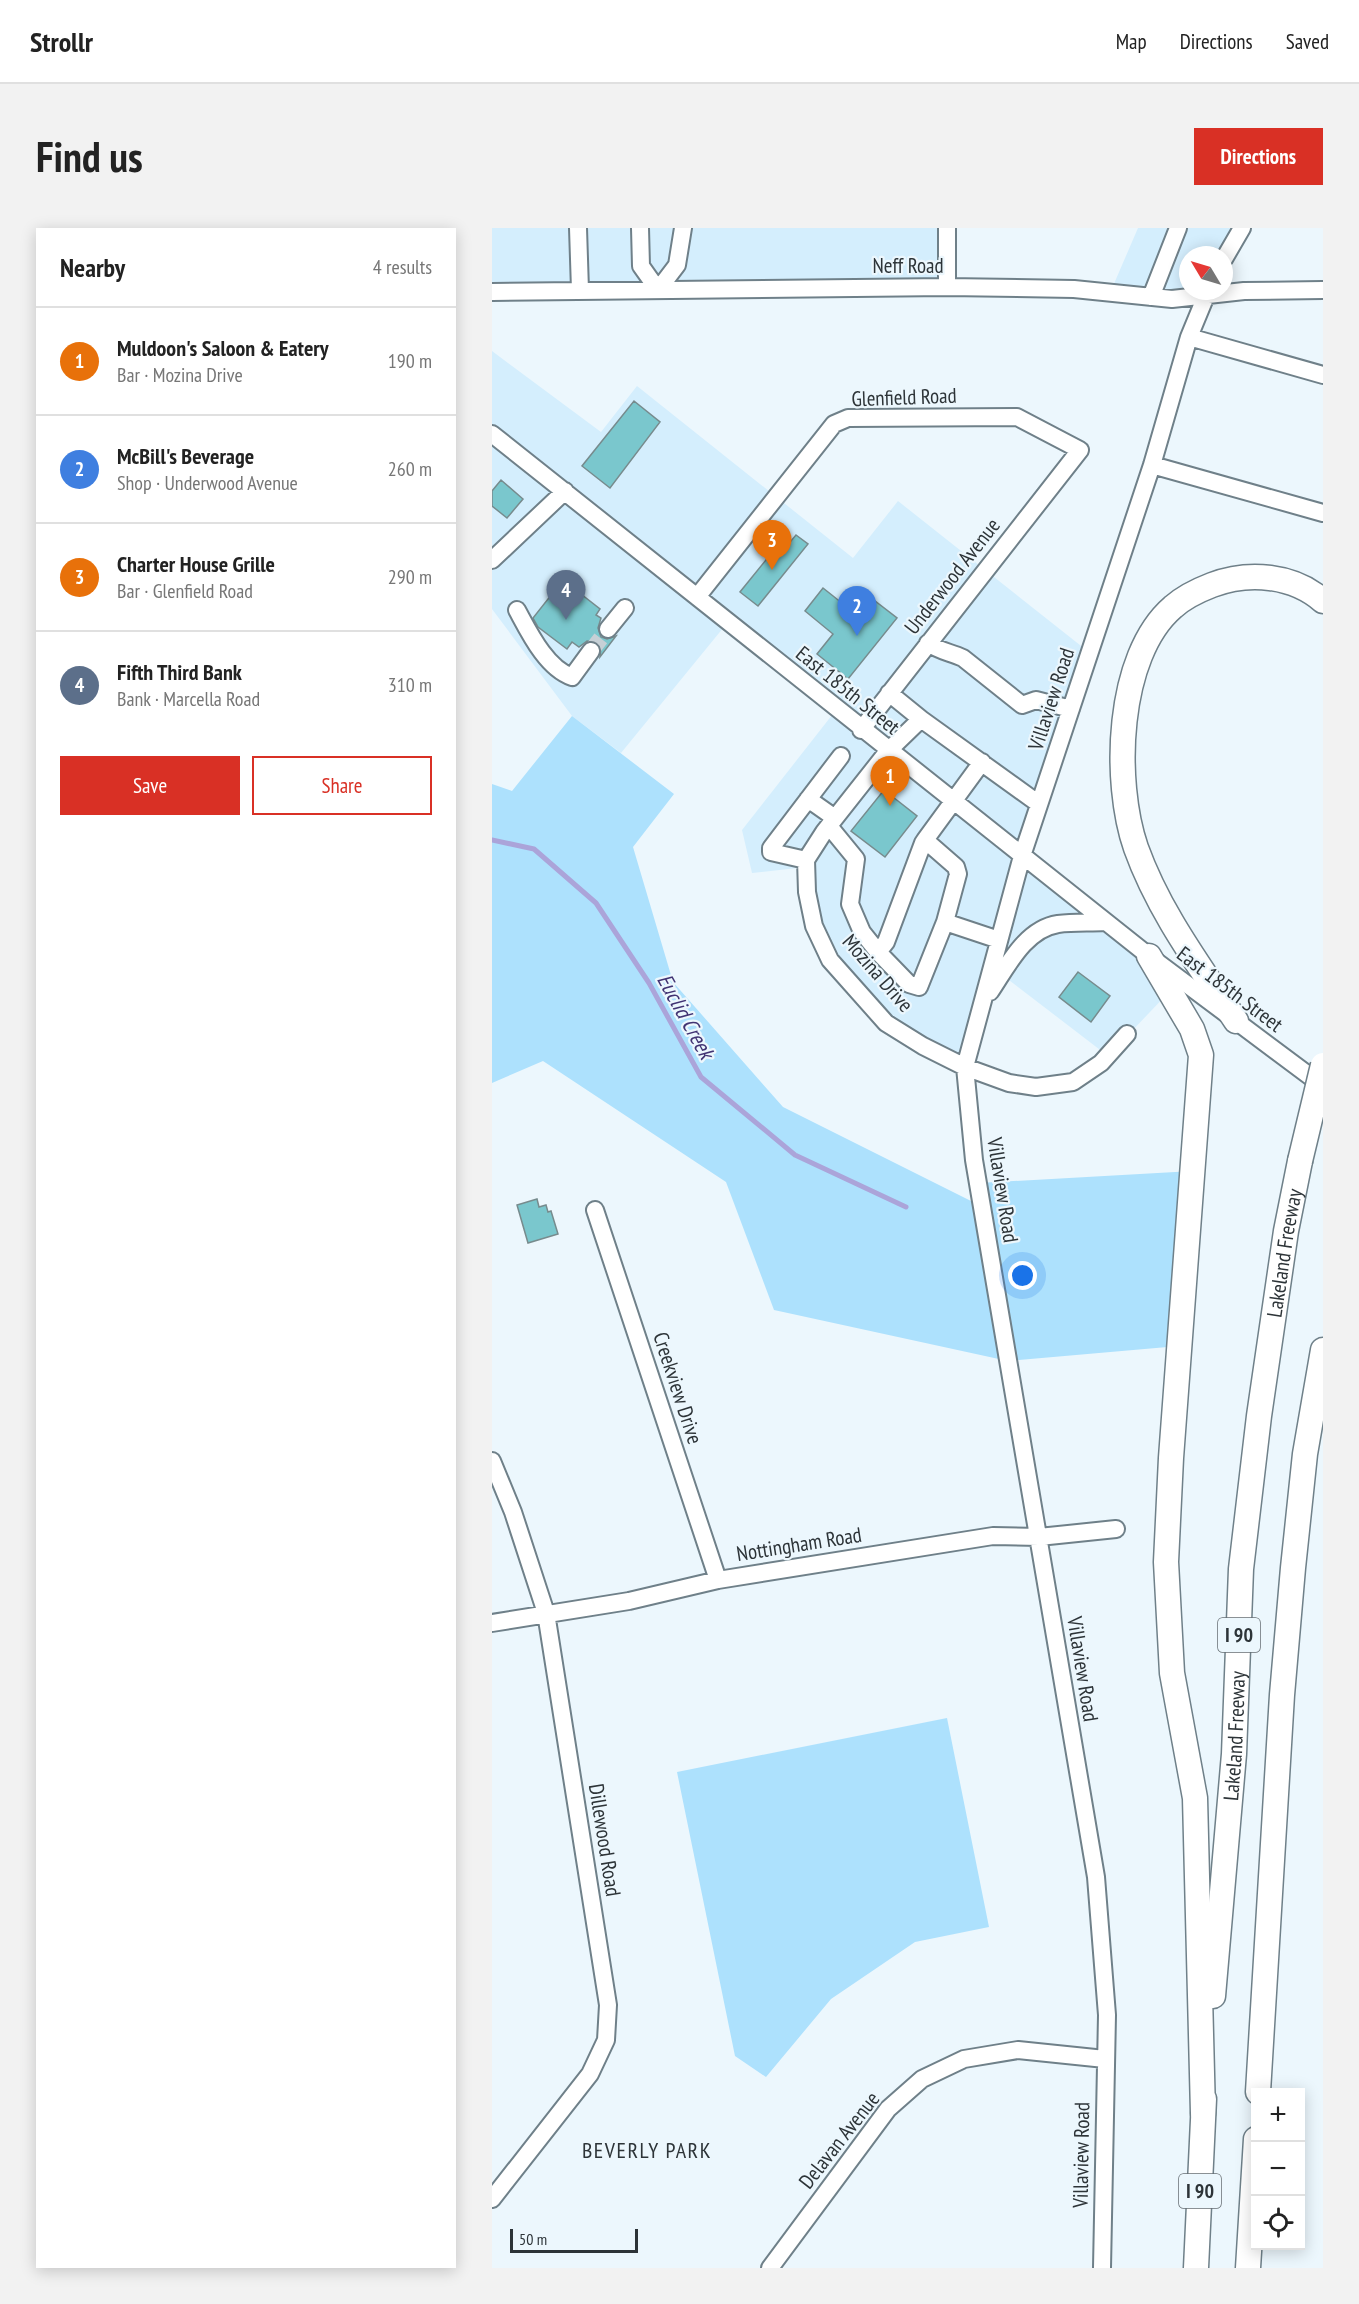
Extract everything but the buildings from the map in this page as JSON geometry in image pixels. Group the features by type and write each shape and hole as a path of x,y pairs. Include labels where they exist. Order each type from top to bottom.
{"highway":[{"path":"1236,1021 1167,917 1136,847 1123,783 1125,721 1134,671 1151,634 1172,607 1201,589 1231,578 1260,576 1291,582 1323,601"},
{"path":"1149,957 1192,1029 1201,1055 1171,1458 1166,1562 1172,1673 1195,1798 1203,2113"},
{"name":"Lakeland Freeway","path":"1196,2268 1203,2113 1234,1754 1242,1569 1259,1416 1286,1231 1323,1065"},
{"name":"I 90","path":"1258,2088 1282,1695 1292,1580 1305,1454 1323,1350"},
{"name":"I 90","path":"1248,2268 1256,2142"}],"street":[{"path":"578,228 580,290"},
{"path":"640,228 641,266 658,290 677,265 683,228"},
{"path":"947,228 947,287"},
{"path":"1151,297 1178,228"},
{"path":"1232,246 1242,228"},
{"name":"Neff Road","path":"492,292 947,287 1074,289 1179,298"},
{"name":"Neff Road","path":"1233,292 1323,290"},
{"name":"Villaview Road","path":"1101,2267 1107,2015 1096,1877 974,1160 965,1067 1022,856 1152,465 1189,337 1204,300"},
{"path":"1189,337 1323,375"},
{"name":"Glenfield Road","path":"697,597 834,424 848,418 1017,417 1080,450"},
{"name":"East 185th Street","path":"492,434 1149,957 1323,1086"},
{"name":"Underwood Avenue","path":"861,730 1080,450"},
{"path":"1152,465 1323,513"},
{"path":"492,560 565,491"},
{"path":"608,629 625,608"},
{"path":"517,610 530,635 555,665 567,675 572,677 591,651"},
{"path":"928,643 945,654 953,653 963,658 1022,705 1036,700 1071,709"},
{"path":"889,693 921,719 1039,804"},
{"path":"841,756 771,852 806,860 832,822 888,750 921,719"},
{"path":"878,952 886,942 919,849 982,762"},
{"path":"808,799 832,822 856,860 850,904 862,932 909,984 920,987 945,922 958,874 956,867 925,840"},
{"name":"Mozina Drive","path":"806,860 807,892 814,926 830,960 886,1023 923,1047 965,1067 1009,1083 1036,1087 1073,1082 1101,1063 1127,1034"},
{"path":"945,922 999,940"},
{"path":"982,1002 1022,947 1038,932 1056,924 1105,922"},
{"name":"Creekview Drive","path":"595,1210 718,1580"},
{"name":"Dillewood Road","path":"492,1461 513,1512 546,1613 608,2005 606,2040 590,2074 492,2199"},
{"name":"Nottingham Road","path":"492,1623 629,1601 718,1580 993,1536 1039,1537 1116,1529"},
{"name":"Delavan Avenue","path":"770,2268 888,2109 922,2079 964,2059 1018,2050 1105,2060"}],"shaded area":[{"path":"492,228 947,228 947,287 492,292"},
{"path":"1138,228 1242,228 1230,246 1179,246 1179,291 1110,293"},
{"path":"492,351 601,432 637,386 853,558 898,501 1090,653 1022,856 1149,956 1170,991 1108,1056 992,967 965,1067 923,1046 830,960 806,867 752,873 742,830 836,710 728,622 621,753 572,716 492,609"},
{"path":"572,716 674,794 633,847 673,982 783,1107 981,1206 978,1183 1193,1171 1179,1346 1008,1361 774,1310 726,1182 543,1061 492,1083 492,784 512,791"},
{"path":"947,1718 989,1927 915,1942 831,1999 766,2077 735,2056 677,1772"}],"waterway":[{"name":"Euclid Creek","path":"492,840 534,849 596,903 649,983 701,1077 795,1155 906,1207"}],"tunnel":[{"path":"591,651 608,629"}],"place":[{"name":"Charter House Grille","path":"772,570"},
{"name":"Fifth Third Bank","path":"566,620"},
{"name":"McBill's Beverage","path":"857,636"},
{"name":"Muldoon's Saloon & Eatery","path":"890,806"}],"district":[{"name":"BEVERLY PARK","path":"647,2150"}]}
